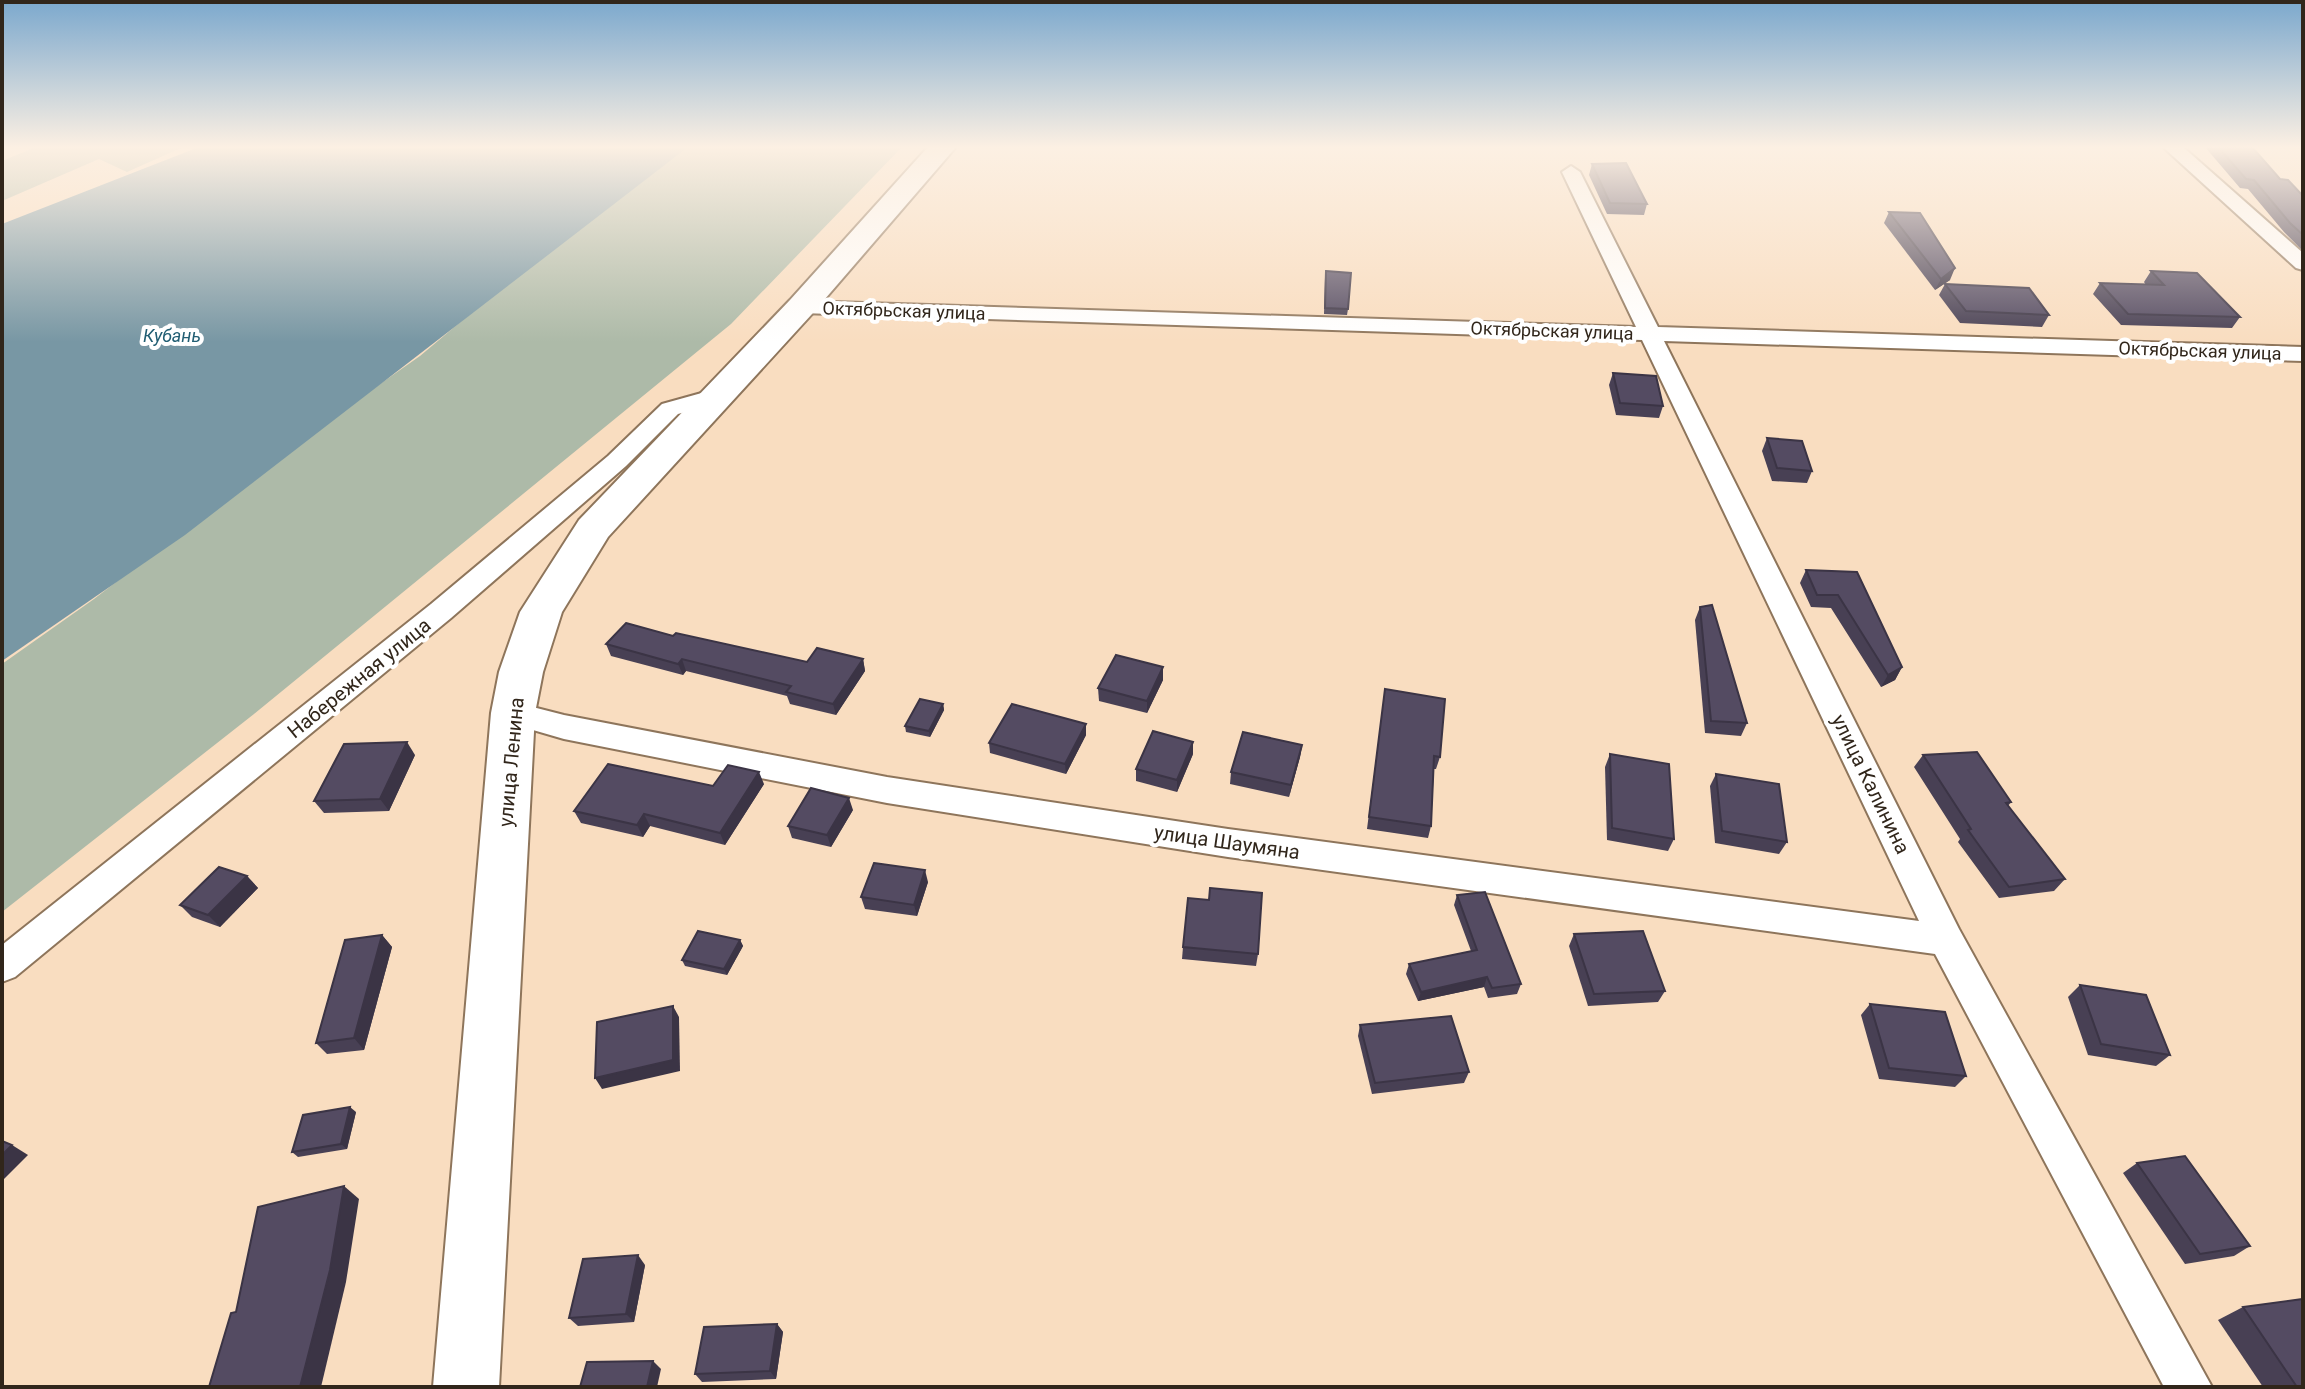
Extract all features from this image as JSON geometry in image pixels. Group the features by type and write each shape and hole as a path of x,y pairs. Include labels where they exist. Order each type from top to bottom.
{"street":[{"name":"улица Ленина","path":"466,1387 513,713 521,672 541,612 593,529 801,307 885,212"},
{"name":"улица Калинина","path":"1591,212 1946,940 2189,1387"},
{"path":"2245,212 2303,264"},
{"name":"Октябрьская улица","path":"801,307 2303,354"},
{"name":"Набережная улица","path":"2,966 441,611 617,461 670,409 716,396"},
{"name":"улица Шаумяна","path":"513,713 594,733 934,797 1228,843 1946,940"}],"green space":[{"path":"596,212 839,212 731,324 254,714 2,912 2,664 94,599 310,433 420,356 553,244"}],"water":[{"name":"Кубань","path":"33,212 604,212 185,535 2,661 2,224"}],"building":[{"path":"1889,212 1920,213 1955,268 1941,279"},
{"path":"2281,212 2303,212 2303,235"},
{"path":"1326,271 1351,273 1348,309 1325,308"},
{"path":"2151,271 2197,273 2240,317 2128,314 2100,283 2164,285"},
{"path":"1945,284 2029,288 2049,315 1966,311"},
{"path":"1613,373 1656,376 1663,406 1620,403"},
{"path":"1767,438 1802,441 1812,471 1777,468"},
{"path":"1806,570 1857,572 1902,667 1888,675 1838,595 1817,595"},
{"path":"1712,605 1747,723 1711,721 1700,607"},
{"path":"626,623 673,636 676,633 807,662 817,648 863,659 833,704 786,692 791,686 682,659 678,664 606,644"},
{"path":"1116,655 1163,667 1147,701 1098,688"},
{"path":"1385,689 1445,699 1440,757 1434,756 1431,826 1369,817"},
{"path":"920,699 943,704 929,731 905,726"},
{"path":"1012,704 1086,724 1065,764 989,743"},
{"path":"1153,731 1193,742 1177,780 1136,769"},
{"path":"1243,732 1302,745 1291,785 1231,772"},
{"path":"407,742 380,799 314,801 344,744"},
{"path":"1977,752 2011,802 2006,803 2065,879 2009,887 1968,830 1971,829 1923,755"},
{"path":"1610,754 1669,764 1674,839 1612,828"},
{"path":"608,764 713,786 728,765 759,772 720,833 644,814 637,825 574,811"},
{"path":"1716,774 1779,784 1787,842 1722,831"},
{"path":"811,788 849,798 827,835 788,826"},
{"path":"874,863 925,870 914,905 861,897"},
{"path":"219,867 247,876 208,915 180,905"},
{"path":"1210,888 1262,893 1258,954 1183,947 1188,898 1209,900"},
{"path":"1485,892 1521,984 1492,988 1487,977 1421,992 1409,964 1477,950 1457,895"},
{"path":"698,931 740,940 724,969 682,960"},
{"path":"1643,931 1665,991 1594,994 1574,934"},
{"path":"382,935 354,1038 316,1043 345,940"},
{"path":"2080,985 2146,995 2170,1055 2101,1044"},
{"path":"1870,1004 1945,1012 1966,1076 1889,1068"},
{"path":"673,1006 673,1060 595,1078 597,1022"},
{"path":"1451,1016 1469,1072 1375,1083 1360,1025"},
{"path":"350,1107 341,1144 292,1152 303,1115"},
{"path":"2,1141 12,1145 2,1155"},
{"path":"2185,1156 2250,1246 2200,1254 2137,1163"},
{"path":"344,1186 330,1270 300,1387 209,1387 231,1313 236,1312 258,1207"},
{"path":"638,1255 626,1314 569,1318 583,1259"},
{"path":"2303,1299 2303,1387 2297,1387 2243,1307"},
{"path":"777,1324 770,1371 695,1374 704,1327"},
{"path":"653,1361 647,1387 580,1387 587,1362"}]}
